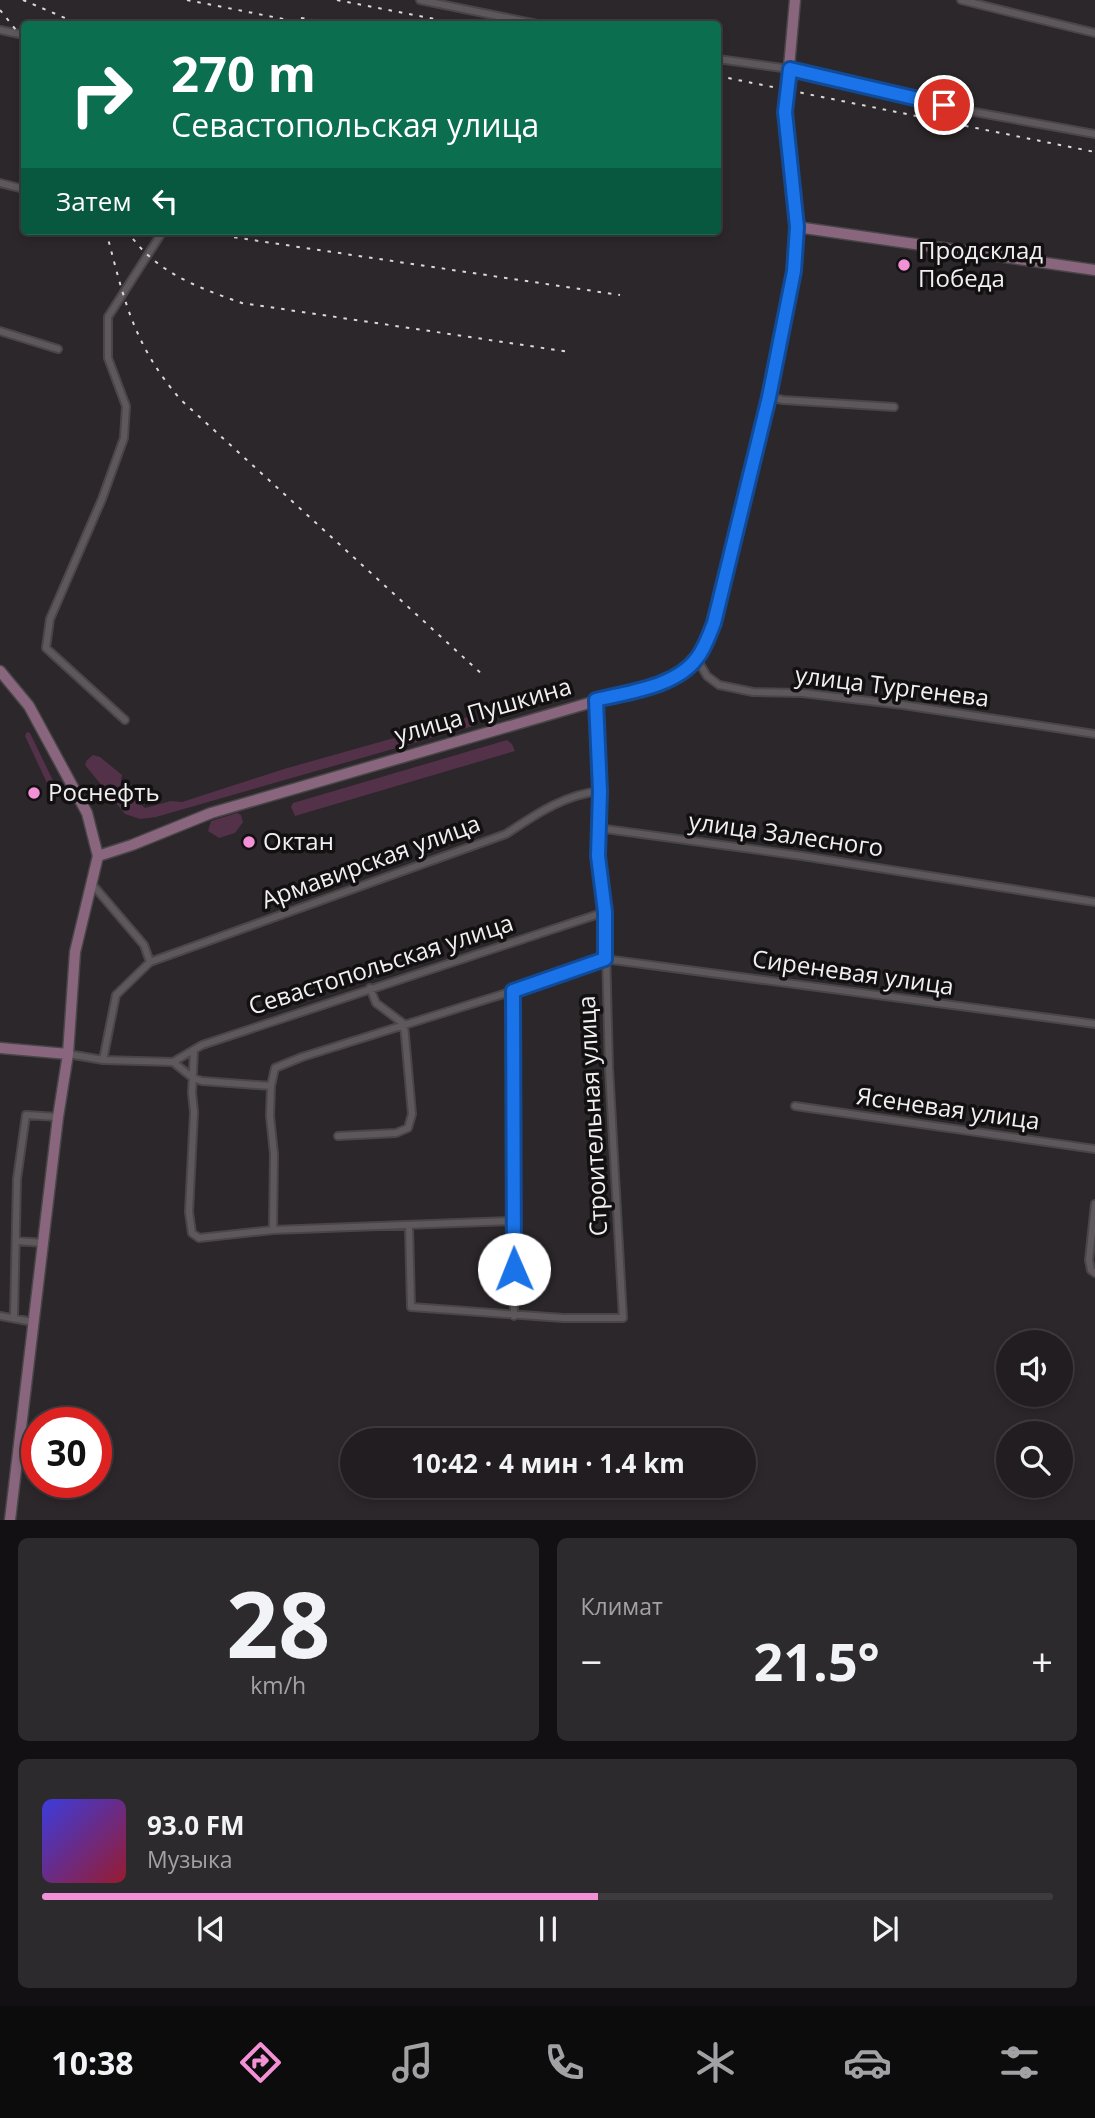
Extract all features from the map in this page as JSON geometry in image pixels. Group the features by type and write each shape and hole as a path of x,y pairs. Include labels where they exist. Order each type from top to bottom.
{"main road":[{"name":"улица Пушкина","path":"98,856 211,813 669,679 680,675 697,659 714,623 769,397 794,271 797,227 785,112 795,0"},
{"path":"797,227 1095,270"},
{"path":"0,671 29,706 87,813 98,856 75,953 68,1054 58,1117 10,1520"},
{"path":"0,1048 68,1054"}],"street":[{"path":"420,0 522,21"},
{"path":"961,0 1095,33"},
{"path":"0,30 21,34"},
{"path":"721,59 790,69 970,111 1095,134"},
{"path":"0,183 21,188"},
{"path":"125,720 46,648 50,619 102,499 124,438 126,406 108,358 108,317 160,235"},
{"path":"0,331 58,349"},
{"path":"769,397 894,407"},
{"name":"улица Тургенева","path":"697,659 707,676 719,685 753,692 802,693 903,705 1095,734"},
{"path":"596,700 600,791 598,828"},
{"name":"Армавирская улица","path":"103,1060 116,995 150,962 506,834 549,806 600,791"},
{"name":"улица Залесного","path":"598,828 802,856 1095,902"},
{"name":"Строительная улица","path":"514,1316 623,1318 605,912 598,856 598,828"},
{"path":"92,884 144,945 150,962"},
{"name":"Севастопольская улица","path":"173,1062 194,1050 370,988 605,912"},
{"path":"273,1230 274,1154 270,1116 271,1086 275,1068 605,959"},
{"name":"Сиреневая улица","path":"605,959 1095,1024"},
{"path":"338,1136 396,1133 408,1128 412,1114 404,1024 376,1003 370,988"},
{"path":"409,1226 411,1307 514,1316 513,991"},
{"path":"194,1050 189,1212 192,1233 199,1238 273,1230 513,1222"},
{"path":"68,1054 103,1060 173,1062 202,1081 271,1086"},
{"name":"Ясеневая улица","path":"795,1106 1095,1149"},
{"path":"14,1317 17,1179 26,1115 58,1117"},
{"path":"1093,1271 1089,1260 1095,1204"},
{"path":"17,1241 44,1243"},
{"path":"0,1316 33,1322"}],"shaded area":[{"path":"472,716 476,723 473,726 156,817 140,819 125,814 85,765 93,755 100,757 122,775 120,787 145,808 171,801 182,802 284,769"},
{"path":"27,732 30,733 60,795 58,798 54,798 25,736"},
{"path":"507,740 515,751 295,816 291,807 293,803"},
{"path":"237,813 241,815 243,822 235,833 219,838 208,831 211,821"}],"railway":[{"path":"23,0 72,21"},
{"path":"187,0 294,21"},
{"path":"337,0 445,21"},
{"path":"0,10 21,36"},
{"path":"301,18 318,21"},
{"path":"721,77 1095,152"},
{"path":"107,235 132,320 152,360 181,400 484,676"},
{"path":"130,235 146,253 170,272 242,303 570,352"},
{"path":"227,235 620,295"}],"place":[{"name":"Продсклад Победа","path":"904,265"},
{"name":"Роснефть","path":"34,793"},
{"name":"Октан","path":"249,842"}],"route":[{"path":"514,1269 513,991 605,959 605,912 598,856 600,791 596,700 680,675 697,659 714,623 769,397 794,271 797,227 785,112 790,69 944,105"}]}
